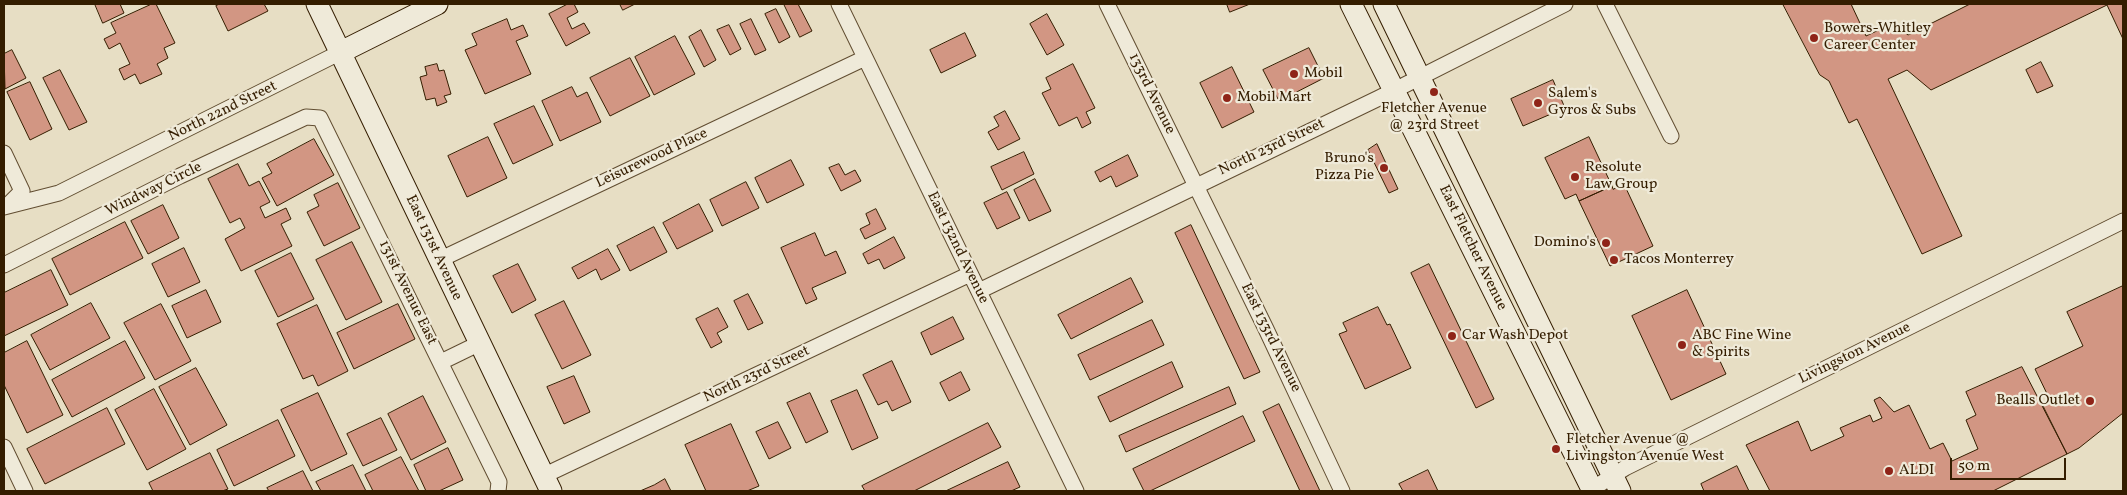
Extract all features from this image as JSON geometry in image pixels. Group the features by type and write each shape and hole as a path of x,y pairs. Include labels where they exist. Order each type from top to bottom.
{"main road":[{"name":"East 131st Avenue","path":"316,4 341,52 478,344 547,484"},
{"name":"North 22nd Street","path":"341,52 437,4"},
{"name":"East Fletcher Avenue","path":"1351,4 1591,491"},
{"name":"East Fletcher Avenue","path":"1384,4 1421,77 1616,484"}],"street":[{"name":"East 132nd Avenue","path":"839,4 1076,491"},
{"name":"133rd Avenue","path":"1107,4 1195,185"},
{"name":"North 23rd Street","path":"978,291 1421,77 1565,4"},
{"path":"1605,4 1671,136"},
{"name":"North 22nd Street","path":"5,207 59,193 341,52"},
{"name":"Leisurewood Place","path":"439,260 865,58"},
{"name":"Windway Circle","path":"4,265 180,176 306,117"},
{"name":"131st Avenue East","path":"306,117 320,118 328,130 441,362 498,486"},
{"path":"4,152 22,191 5,207"},
{"name":"East 133rd Avenue","path":"1195,185 1266,329 1342,491"},
{"name":"Livingston Avenue","path":"1591,491 1616,484 1625,468 2123,221"},
{"name":"North 23rd Street","path":"547,484 970,274"},
{"path":"441,362 478,344"},
{"path":"4,447 25,491"}],"building":[{"path":"95,4 120,4 124,13 103,23"},
{"path":"152,4 156,4 175,43 164,48 168,58 157,64 162,74 140,84 135,74 124,80 119,69 130,64 120,43 109,49 104,39 116,33 111,23"},
{"path":"220,4 264,4 268,11 228,31 216,6"},
{"path":"568,4 574,4 578,12 567,18 572,29 584,23 590,33 566,46 549,14"},
{"path":"620,4 635,4 623,10"},
{"path":"784,4 798,4 812,31 800,37"},
{"path":"1227,4 1250,4 1230,12"},
{"path":"1783,4 1851,4 1866,36 1894,23 1908,35 1970,4 2123,4 2123,39 2107,5 1931,90 1907,70 1888,79 1962,236 1922,254 1857,119 1849,123 1829,81 1820,75"},
{"path":"776,9 790,37 779,43 765,14"},
{"path":"1047,14 1064,45 1047,55 1030,24"},
{"path":"507,19 511,30 523,25 528,36 516,41 531,74 485,94 465,50 477,45 472,34"},
{"path":"751,19 766,50 755,55 740,24"},
{"path":"729,25 741,49 730,55 717,30"},
{"path":"701,30 716,60 704,67 689,37"},
{"path":"965,33 976,56 941,73 930,50"},
{"path":"675,36 695,74 654,95 635,57"},
{"name":"Mobil","path":"1309,48 1324,78 1279,101 1263,70"},
{"path":"12,50 26,78 5,89 4,54"},
{"path":"630,58 650,96 610,116 590,78"},
{"path":"2041,62 2053,86 2037,93 2026,70"},
{"path":"437,64 439,71 444,70 451,94 444,96 447,102 437,106 435,98 426,100 420,77 427,75 425,67"},
{"path":"1073,64 1095,108 1086,112 1091,123 1082,128 1077,117 1059,126 1042,93 1051,89 1046,78"},
{"name":"Mobil Mart","path":"1232,67 1254,112 1222,128 1200,83"},
{"path":"60,70 87,122 69,130 43,78"},
{"name":"Salem's Gyros & Subs","path":"1553,80 1565,108 1523,126 1511,99"},
{"path":"30,82 52,129 30,140 7,92"},
{"path":"572,87 577,97 587,92 601,122 560,141 542,101"},
{"path":"534,106 553,145 513,164 494,124"},
{"path":"1005,111 1020,139 998,150 988,132 999,126 994,117"},
{"path":"488,137 507,178 467,197 448,156"},
{"path":"1589,137 1612,186 1579,201 1576,194 1565,199 1545,158"},
{"path":"314,139 334,175 277,206 262,178 272,173 267,164"},
{"path":"1377,144 1398,189 1389,193 1368,150"},
{"path":"1024,152 1034,174 1002,190 991,167"},
{"path":"1128,155 1138,176 1116,187 1111,176 1100,182 1095,172"},
{"path":"791,160 804,185 767,203 755,178"},
{"path":"238,164 249,186 259,181 270,202 260,207 265,218 286,208 291,219 281,224 292,246 241,271 225,239 245,228 240,218 230,223 208,179"},
{"path":"839,164 845,175 855,170 861,181 841,191 829,168"},
{"path":"1035,179 1051,211 1029,221 1014,190"},
{"path":"746,182 759,208 722,226 710,200"},
{"path":"338,183 360,228 324,246 307,212 319,206 314,195"},
{"path":"1624,184 1653,246 1610,266 1579,201 1612,186 1613,189"},
{"path":"1007,192 1020,218 997,229 984,203"},
{"path":"699,204 713,231 677,249 663,223"},
{"path":"163,205 179,238 148,254 131,221"},
{"path":"876,209 886,229 865,239 860,229 870,224 866,214"},
{"path":"125,222 143,258 70,295 52,259"},
{"path":"1191,225 1260,372 1244,379 1175,233"},
{"path":"654,227 667,252 630,271 617,246"},
{"path":"815,233 825,256 836,251 846,273 812,288 817,299 806,304 781,248"},
{"path":"894,237 905,258 884,269 879,259 868,264 863,254"},
{"path":"352,242 382,302 346,320 316,260"},
{"path":"184,248 200,282 168,297 152,264"},
{"path":"608,249 620,270 601,280 596,269 578,279 572,268"},
{"path":"291,253 314,299 278,317 255,271"},
{"path":"518,264 536,300 512,313 493,276"},
{"name":"Car Wash Depot","path":"1429,264 1494,399 1476,408 1411,273"},
{"path":"51,270 68,305 4,336 4,293"},
{"path":"1131,278 1143,302 1071,339 1058,315"},
{"path":"2123,286 2123,413 2079,448 2067,454 2043,406 2051,402 2035,369 2083,346 2067,312"},
{"path":"206,290 221,322 187,338 172,306"},
{"path":"1687,290 1726,374 1671,400 1632,316"},
{"path":"748,294 763,323 748,330 734,301"},
{"path":"564,301 591,355 562,369 535,315"},
{"path":"91,303 110,338 50,370 31,335"},
{"path":"161,304 191,361 155,380 124,323"},
{"path":"398,304 415,339 354,369 337,333"},
{"path":"317,305 348,371 318,386 313,375 303,379 277,324"},
{"path":"1378,307 1387,325 1390,324 1411,368 1365,389 1339,334 1347,331 1343,323"},
{"path":"718,308 728,327 717,333 722,342 711,348 696,319"},
{"path":"953,317 964,339 931,355 921,333"},
{"path":"1152,320 1164,345 1090,380 1078,355"},
{"path":"27,341 63,415 27,433 4,385 4,353"},
{"path":"125,341 145,378 72,417 52,380"},
{"path":"892,361 911,402 892,411 887,401 878,405 863,375"},
{"path":"1172,362 1183,387 1110,422 1098,397"},
{"path":"2022,367 2067,454 1993,491 1770,491 1746,445 1798,421 1811,451 1844,436 1840,428 1870,415 1873,422 1882,418 1874,400 1880,397 1894,412 1909,405 1930,449 1943,443 1952,461 1978,449 1966,420 1976,415 1966,392"},
{"path":"196,368 227,425 190,445 159,387"},
{"path":"961,372 970,390 949,401 940,383"},
{"path":"574,376 590,412 564,424 547,387"},
{"path":"1229,387 1236,404 1126,452 1119,436"},
{"path":"154,389 186,449 147,470 115,410"},
{"path":"857,390 878,438 852,450 831,401"},
{"path":"318,393 347,454 311,471 281,410"},
{"path":"810,393 828,432 806,443 787,403"},
{"path":"423,396 446,442 411,460 388,414"},
{"path":"1279,404 1320,491 1300,491 1263,412"},
{"path":"107,408 125,444 45,484 27,449"},
{"path":"1243,416 1255,441 1150,491 1144,491 1133,469"},
{"path":"381,418 397,450 363,466 347,434"},
{"path":"278,420 295,456 234,486 217,450"},
{"path":"778,422 791,448 769,459 756,432"},
{"path":"988,423 1001,447 914,491 865,491 862,486"},
{"path":"731,424 759,486 747,491 706,491 685,445"},
{"path":"448,448 463,480 439,491 426,491 414,465"},
{"path":"210,453 228,489 222,491 153,491 149,483"},
{"path":"401,457 419,491 373,491 365,475"},
{"path":"1008,462 1020,487 1011,491 946,491"},
{"path":"353,465 366,491 321,491 316,482"},
{"path":"1737,466 1749,491 1704,491 1701,484"},
{"path":"1428,470 1438,491 1403,491 1399,484"},
{"path":"303,471 313,491 269,491 267,488"},
{"path":"665,479 671,491 640,491 654,485"}],"place":[{"name":"Bowers-Whitley Career Center","path":"1814,38"},
{"name":"Mobil","path":"1294,74"},
{"name":"Fletcher Avenue @ 23rd Street","path":"1434,92"},
{"name":"Mobil Mart","path":"1227,98"},
{"name":"Salem's Gyros & Subs","path":"1538,103"},
{"name":"Bruno's Pizza Pie","path":"1384,168"},
{"name":"Resolute Law Group","path":"1575,177"},
{"name":"Domino's","path":"1606,243"},
{"name":"Tacos Monterrey","path":"1614,260"},
{"name":"Car Wash Depot","path":"1452,336"},
{"name":"ABC Fine Wine & Spirits","path":"1682,345"},
{"name":"Bealls Outlet","path":"2090,401"},
{"name":"Fletcher Avenue @ Livingston Avenue West","path":"1556,449"},
{"name":"ALDI","path":"1889,471"}]}
